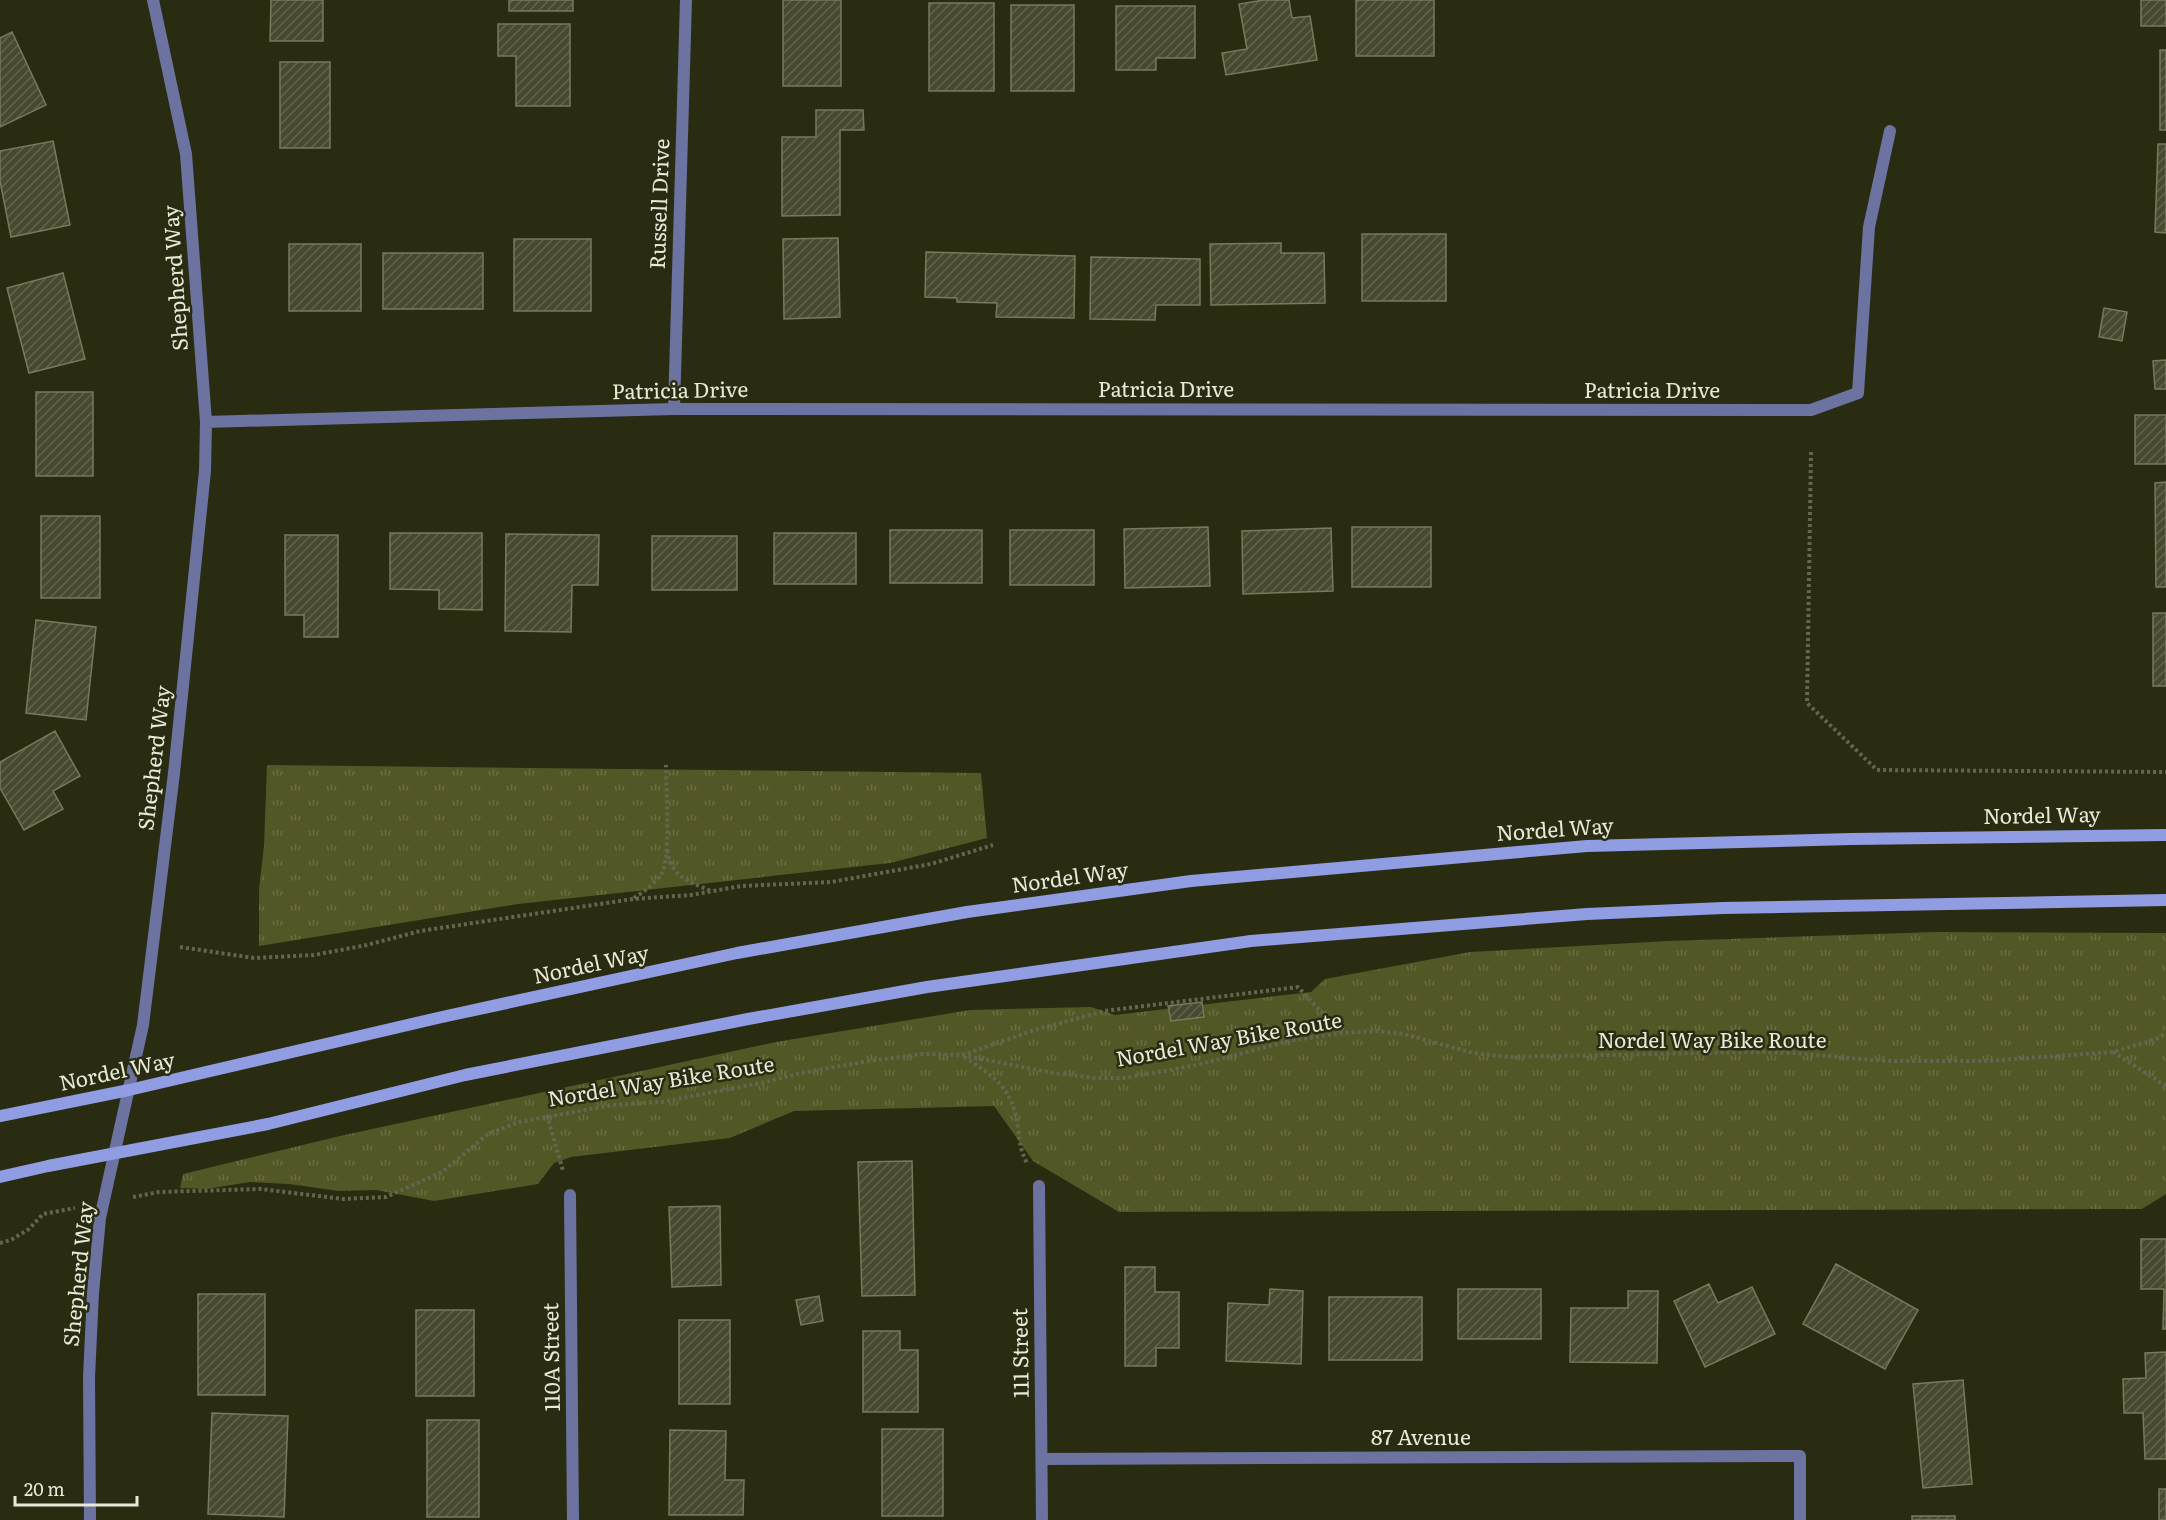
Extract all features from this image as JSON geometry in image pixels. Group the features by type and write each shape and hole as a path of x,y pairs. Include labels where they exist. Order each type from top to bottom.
{"main road":[{"name":"Nordel Way","path":"0,1116 129,1090 442,1017 737,953 967,912 1191,880 1587,846 1862,838 2166,835"},
{"path":"0,1177 268,1124 465,1076 747,1019 927,987 1251,941 1587,914 1723,908 2166,900"}],"street":[{"name":"Shepherd Way","path":"90,1520 89,1377 93,1293 100,1218 116,1155 142,1025 174,773 205,471 206,422 186,154 153,0"},
{"name":"Russell Drive","path":"674,410 686,0"},
{"name":"Patricia Drive","path":"206,422 674,410 1810,410 1858,393 1869,227 1890,131"},
{"name":"111 Street","path":"1039,1186 1042,1520"},
{"name":"110A Street","path":"570,1195 573,1520"},
{"name":"87 Avenue","path":"1042,1459 1800,1456 1800,1520"}],"path":[{"path":"1810,452 1808,703 1877,770 2166,772"},
{"path":"666,765 667,847 671,868 684,879 712,891"},
{"path":"152,944 254,958 314,955 367,945 420,931 633,899 741,886 831,882 931,864 993,845"},
{"path":"633,899 662,872 667,847"},
{"path":"961,1055 1038,1029 1104,1011 1298,987 1341,1033"},
{"name":"Nordel Way Bike Route","path":"140,1195 159,1192 261,1188 343,1199 386,1197 442,1172 488,1134 519,1122 547,1115 613,1105 661,1102 870,1061 922,1054 961,1055 1054,1073 1125,1077 1197,1065 1289,1041 1341,1033 1404,1034 1473,1053 1509,1057 1749,1052 1795,1053 1884,1061 1986,1061 2113,1052 2158,1038 2166,1033"},
{"path":"2113,1052 2166,1086"},
{"path":"961,1055 997,1079 1011,1101 1018,1126 1019,1148 1039,1186"},
{"path":"547,1115 570,1195"},
{"path":"0,1243 11,1240 29,1229 43,1214"}],"green space":[{"path":"267,765 981,773 987,838 890,863 518,904 259,946 259,889 264,846"},
{"path":"1936,932 2166,933 2166,1194 2142,1209 1119,1212 1033,1161 994,1106 794,1111 730,1138 571,1157 554,1163 538,1184 434,1201 376,1190 339,1191 289,1184 250,1182 206,1189 180,1188 183,1174 340,1136 776,1042 970,1010 1091,1007 1115,1015 1311,992 1325,979 1470,952 1668,941"}],"building":[{"path":"271,0 323,0 323,41 270,41"},
{"path":"509,0 573,0 573,11 509,11"},
{"path":"783,0 841,0 841,86 783,86"},
{"path":"1264,0 1289,0 1292,18 1310,16 1317,60 1226,75 1222,53 1247,49 1239,4"},
{"path":"1356,0 1434,0 1434,56 1356,56"},
{"path":"2141,0 2166,0 2166,26 2141,26"},
{"path":"929,3 994,3 994,91 929,91"},
{"path":"1011,5 1074,5 1074,91 1011,91"},
{"path":"1116,6 1195,6 1195,58 1156,58 1156,70 1116,70"},
{"path":"498,24 570,24 570,106 516,106 516,56 498,56"},
{"path":"12,32 46,105 0,127 0,38"},
{"path":"2160,50 2166,50 2166,130 2160,130"},
{"path":"280,62 330,62 330,148 280,148"},
{"path":"816,110 863,110 864,130 840,130 840,215 782,216 782,137 816,137"},
{"path":"53,141 70,225 11,237 0,181 0,151"},
{"path":"2158,144 2166,144 2166,233 2155,232"},
{"path":"1362,234 1446,234 1446,301 1362,301"},
{"path":"838,238 840,317 784,319 783,239"},
{"path":"514,239 591,239 591,311 514,311"},
{"path":"1281,243 1281,253 1324,253 1325,303 1211,305 1210,244"},
{"path":"289,244 361,244 361,311 289,311"},
{"path":"926,252 1075,256 1074,318 996,317 997,303 957,302 957,298 925,297"},
{"path":"383,253 483,253 483,309 383,309"},
{"path":"1091,257 1200,259 1200,305 1156,305 1155,320 1090,319"},
{"path":"63,273 85,359 29,373 7,288"},
{"path":"2104,308 2127,312 2122,341 2099,337"},
{"path":"2166,360 2166,389 2155,389 2153,361"},
{"path":"36,392 93,392 93,476 36,476"},
{"path":"2135,415 2166,415 2166,464 2135,464"},
{"path":"2166,482 2166,587 2156,587 2155,483"},
{"path":"41,516 100,516 100,598 41,598"},
{"path":"1208,527 1210,586 1125,588 1124,529"},
{"path":"1352,527 1431,527 1431,587 1352,587"},
{"path":"1331,528 1333,591 1243,594 1242,531"},
{"path":"890,530 982,530 982,583 890,583"},
{"path":"1010,530 1094,530 1094,585 1010,585"},
{"path":"390,533 482,533 482,610 439,609 439,590 390,589"},
{"path":"774,533 856,533 856,584 774,584"},
{"path":"506,534 599,535 598,585 572,585 571,632 505,631"},
{"path":"285,535 338,535 338,637 304,637 304,615 285,615"},
{"path":"652,536 737,536 737,590 652,590"},
{"path":"2153,613 2166,613 2166,686 2153,686"},
{"path":"36,620 96,627 86,720 26,713"},
{"path":"55,731 80,776 53,791 63,809 24,830 0,788 0,762"},
{"path":"1202,1002 1204,1017 1171,1021 1168,1006"},
{"path":"912,1161 915,1295 862,1296 858,1162"},
{"path":"720,1206 721,1285 672,1287 669,1207"},
{"path":"2141,1239 2166,1239 2166,1329 2163,1329 2164,1289 2141,1289"},
{"path":"1836,1264 1918,1310 1885,1369 1803,1324"},
{"path":"1125,1267 1155,1267 1155,1292 1179,1292 1179,1348 1156,1348 1156,1366 1125,1366"},
{"path":"1709,1284 1718,1303 1752,1287 1775,1334 1705,1367 1674,1301"},
{"path":"1270,1289 1303,1291 1301,1364 1226,1361 1228,1303 1269,1305"},
{"path":"1458,1289 1541,1289 1541,1339 1458,1339"},
{"path":"1628,1291 1658,1291 1657,1363 1570,1362 1571,1308 1628,1308"},
{"path":"198,1294 265,1294 265,1395 198,1395"},
{"path":"819,1296 823,1321 801,1325 796,1300"},
{"path":"1329,1297 1422,1297 1422,1360 1329,1360"},
{"path":"416,1310 474,1310 474,1396 416,1396"},
{"path":"679,1320 730,1320 730,1404 679,1404"},
{"path":"863,1331 900,1331 900,1350 918,1350 918,1412 863,1412"},
{"path":"2166,1352 2166,1459 2145,1459 2143,1413 2124,1413 2123,1379 2146,1378 2145,1353"},
{"path":"1963,1380 1972,1484 1923,1488 1913,1384"},
{"path":"212,1413 288,1416 284,1517 208,1514"},
{"path":"427,1420 479,1420 479,1517 427,1517"},
{"path":"882,1429 943,1429 943,1516 882,1516"},
{"path":"670,1430 726,1431 725,1480 744,1480 743,1515 669,1515"},
{"path":"2159,1489 2166,1489 2166,1520 2159,1520"},
{"path":"1912,1516 1955,1516 1955,1520 1912,1520"}]}
